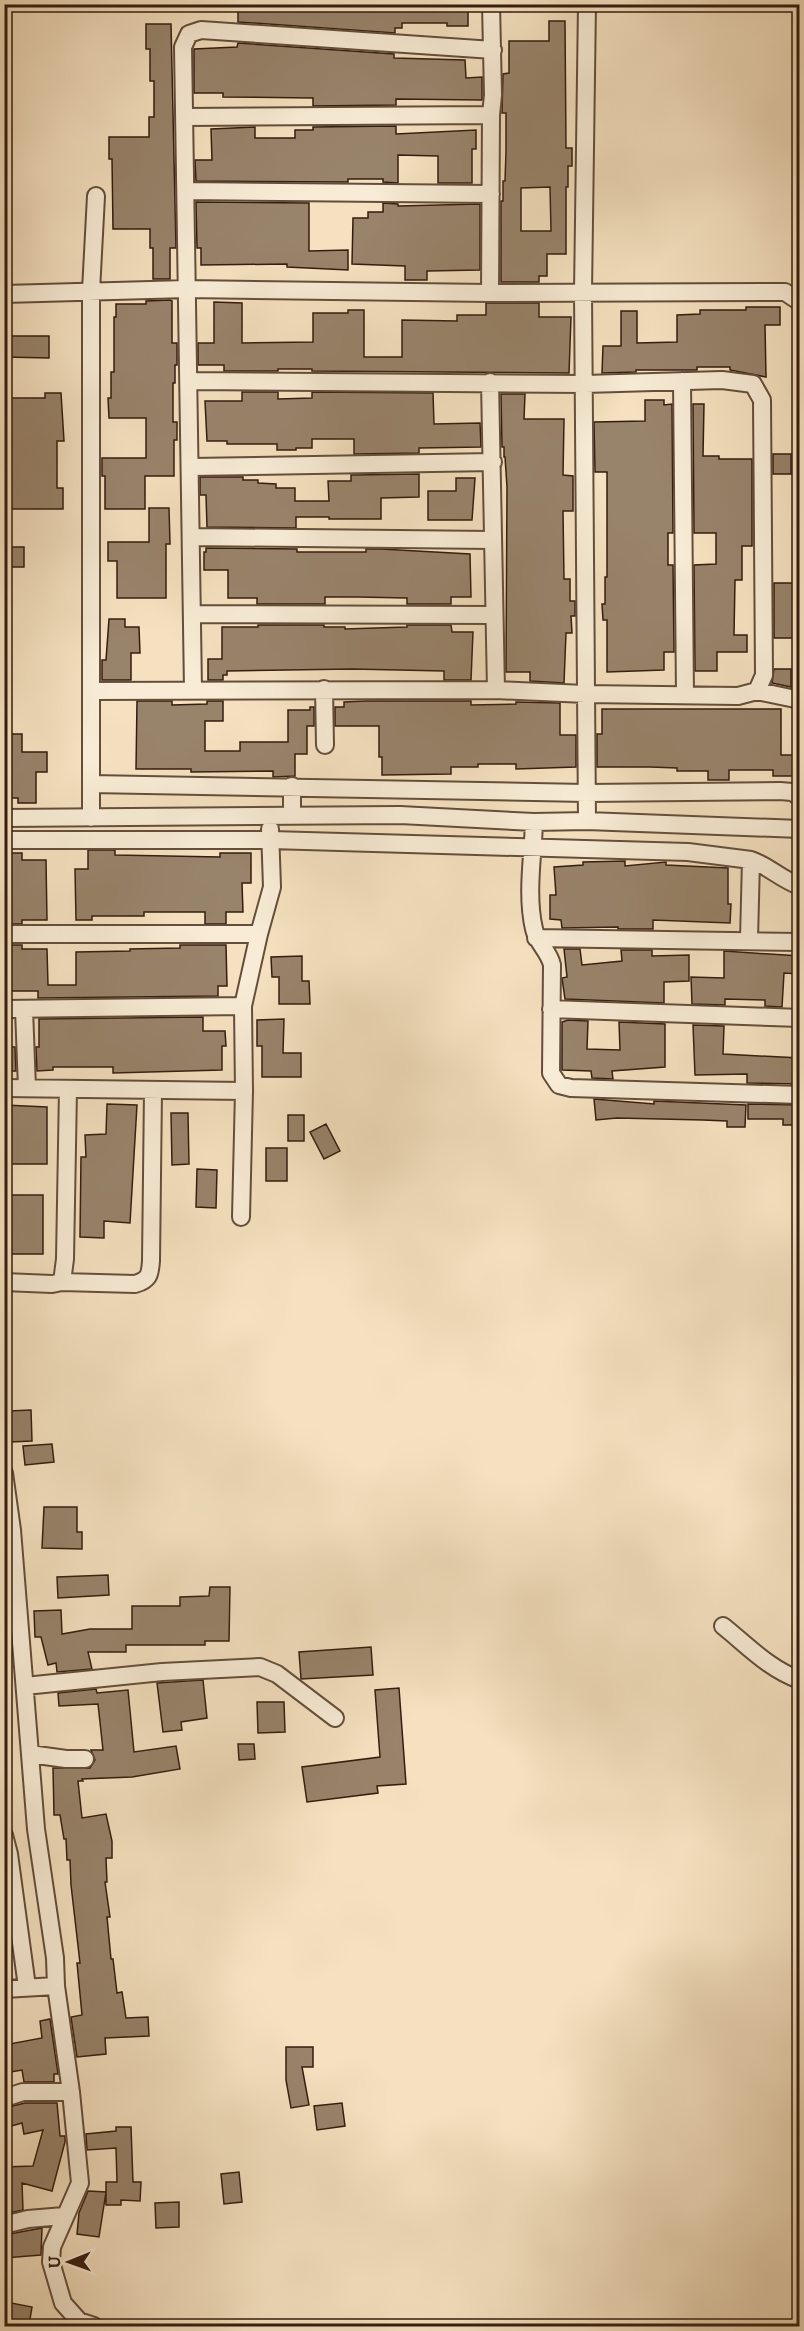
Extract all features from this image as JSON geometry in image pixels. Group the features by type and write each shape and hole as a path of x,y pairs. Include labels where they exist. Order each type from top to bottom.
{"street":[{"path":"490,293 493,95 491,4"},
{"path":"586,822 584,292 587,4"},
{"path":"193,689 194,614 183,47 189,34 201,30 492,50"},
{"path":"184,117 491,115"},
{"path":"186,191 491,194"},
{"path":"91,818 90,291 96,196"},
{"path":"4,294 187,289 490,293 785,292 800,302"},
{"path":"190,381 585,384 722,380 753,384 762,400 764,675 757,691"},
{"path":"682,381 685,695"},
{"path":"490,382 496,690"},
{"path":"191,467 493,462"},
{"path":"192,537 492,540"},
{"path":"194,614 493,615"},
{"path":"324,689 325,745"},
{"path":"91,691 496,690 738,696 757,691 800,700"},
{"path":"91,783 586,793 780,791 792,792 800,797"},
{"path":"292,786 292,816"},
{"path":"4,818 400,815 534,822 610,822 800,829"},
{"path":"241,1217 244,1091 243,1006 272,887 270,816"},
{"path":"114,818 115,839"},
{"path":"534,822 530,905 537,938 550,955 552,965 552,1073 559,1085 572,1088 800,1095"},
{"path":"610,822 611,850"},
{"path":"4,840 271,840 688,852 759,862 785,881 800,886"},
{"path":"750,939 751,860"},
{"path":"4,934 259,934"},
{"path":"537,938 750,939 800,942"},
{"path":"4,1009 243,1006"},
{"path":"24,1009 27,1088"},
{"path":"551,1009 800,1018"},
{"path":"4,1089 244,1091"},
{"path":"62,1282 65,1259 68,1089"},
{"path":"4,1282 135,1284 145,1281 152,1261 153,1091"},
{"path":"4,1473 12,1530 36,1829 55,1958 56,1986 71,2092 80,2183 52,2247 51,2262 71,2326"},
{"path":"723,1626 760,1658 783,1674 800,1680"},
{"path":"25,1686 162,1672 260,1667 278,1674 334,1718"},
{"path":"30,1754 66,1760 85,1759"},
{"path":"4,1835 9,1854 27,1987"},
{"path":"4,1989 56,1986"},
{"path":"4,2098 23,2091 71,2092"},
{"path":"4,2225 28,2219 64,2216"},
{"path":"63,2303 79,2321 94,2326"}],"building":[{"path":"238,4 468,4 468,26 447,26 447,23 402,23 402,28 395,28 395,33 238,22"},
{"path":"549,21 565,21 566,148 572,148 572,166 568,166 568,187 566,187 566,254 547,254 547,276 539,276 539,282 501,282 501,201 503,201 503,181 505,181 506,151 506,113 502,113 503,74 509,73 509,41 549,41","holes":["550,187 551,231 521,231 521,188"]},
{"path":"146,24 171,24 176,248 170,248 170,279 153,279 153,248 150,248 150,229 113,229 112,159 109,159 109,137 149,137 149,117 154,117 154,81 150,81 150,49 146,49"},
{"path":"238,43 394,54 394,58 465,60 466,78 482,77 482,100 396,99 396,105 313,106 313,98 223,97 223,93 194,93 194,49 237,47"},
{"path":"396,126 396,134 476,130 476,149 472,149 472,183 438,183 438,156 398,155 398,183 383,182 383,179 348,179 348,182 196,181 195,160 212,160 211,129 255,127 255,138 295,138 295,130 313,130 313,127"},
{"path":"196,202 309,203 309,251 348,250 348,270 287,267 287,264 201,265 201,248 197,248"},
{"path":"383,203 398,204 398,206 480,204 480,270 427,271 427,280 405,280 405,266 352,264 353,218 368,218 368,212 383,212"},
{"path":"146,301 172,301 172,343 177,343 177,365 175,365 175,383 173,383 173,422 177,422 177,440 174,440 174,476 145,476 145,509 105,509 105,476 102,476 102,458 146,458 146,418 109,418 108,398 111,398 111,372 114,372 116,304 146,304"},
{"path":"214,302 242,303 242,343 313,342 313,313 348,313 348,310 364,310 364,357 402,357 402,320 457,321 457,315 486,315 486,303 539,303 539,317 571,317 569,373 312,371 312,369 224,371 224,365 198,365 198,343 214,343"},
{"path":"746,307 780,307 780,325 765,325 766,377 730,370 730,367 602,373 603,346 621,346 621,311 637,311 637,343 677,342 677,315 700,314 700,310 746,310"},
{"path":"4,336 49,336 49,358 4,357"},
{"path":"242,392 278,392 278,399 312,398 312,392 433,393 434,424 480,423 481,447 419,448 419,453 354,454 354,439 312,439 312,448 296,448 296,450 277,450 277,444 227,444 227,441 207,441 205,401 242,401"},
{"path":"45,393 61,393 64,441 57,441 57,488 63,488 63,509 4,509 4,398 45,398"},
{"path":"501,394 525,394 524,419 564,419 563,475 573,476 573,511 563,511 564,579 570,579 570,601 575,601 575,616 571,616 572,633 566,633 564,683 530,681 530,672 506,672 507,487 504,447 502,447"},
{"path":"645,400 664,400 664,405 672,404 673,533 668,533 668,565 673,565 674,652 664,652 664,670 607,672 607,620 603,620 602,604 605,604 605,577 607,577 607,472 595,472 594,422 645,421"},
{"path":"693,404 704,404 703,456 719,456 719,459 752,459 752,546 742,546 742,580 735,580 734,635 747,635 747,652 717,652 717,671 695,671 694,565 716,564 716,533 694,533"},
{"path":"773,454 791,454 791,474 773,474"},
{"path":"419,474 419,497 381,498 381,519 296,517 296,528 207,527 206,495 200,495 200,477 243,477 243,480 258,480 258,483 276,484 276,488 295,488 295,501 329,501 328,481 351,481 351,475"},
{"path":"456,478 475,478 472,520 428,520 428,491 456,491"},
{"path":"149,508 169,508 170,544 166,544 166,598 117,598 117,561 108,561 108,542 149,542"},
{"path":"4,547 24,547 24,567 4,567"},
{"path":"206,548 297,549 297,552 366,552 366,549 381,549 470,554 471,597 451,597 451,604 407,604 407,598 325,597 325,604 257,604 257,598 228,598 228,570 204,570"},
{"path":"774,583 800,583 799,638 774,638"},
{"path":"109,619 125,619 125,627 139,627 140,653 131,653 131,680 102,680 102,660 106,660"},
{"path":"258,625 324,625 324,627 345,627 345,629 451,625 452,632 473,632 471,680 444,680 444,671 352,669 227,671 227,675 223,675 223,680 208,680 208,659 222,659 222,627 258,627"},
{"path":"774,669 791,669 791,687 772,683"},
{"path":"137,701 172,701 172,705 223,701 223,721 205,721 205,751 240,751 240,742 288,742 288,710 310,710 310,707 314,707 314,726 307,726 307,754 295,754 295,776 273,777 273,771 191,772 191,769 136,769"},
{"path":"471,701 471,705 516,704 516,702 560,703 560,735 576,735 576,767 516,769 516,764 478,764 478,767 451,767 451,774 382,775 382,757 379,757 379,726 335,726 335,707 344,707 344,702"},
{"path":"602,709 781,709 781,755 800,755 800,776 773,776 773,770 729,770 729,780 708,780 708,771 677,771 677,768 650,767 597,767 597,734 602,734"},
{"path":"5,734 22,734 22,752 47,752 47,772 36,772 36,803 18,803 18,798 4,798"},
{"path":"88,850 115,850 115,855 220,857 220,853 251,853 251,883 242,883 243,912 226,912 226,924 205,924 205,912 144,912 144,916 92,916 92,920 76,920 75,869 88,869"},
{"path":"5,853 22,853 22,860 46,860 47,920 22,920 22,924 7,924 7,917 4,917"},
{"path":"625,861 625,866 666,862 666,865 728,868 730,923 653,920 653,929 562,928 561,920 550,919 550,895 556,895 554,867 583,865 583,862"},
{"path":"7,945 22,945 22,949 47,949 48,985 76,985 76,952 180,948 180,945 226,945 227,986 218,986 218,996 38,998 38,991 4,991"},
{"path":"564,949 580,949 582,965 622,961 621,950 652,950 652,956 689,955 689,981 664,982 664,1003 565,999 562,978 567,977"},
{"path":"724,951 800,956 800,974 784,973 782,1007 765,1006 765,1000 725,999 725,1005 692,1004 691,977 724,978"},
{"path":"302,956 302,981 309,981 310,1004 279,1004 279,977 272,977 271,957"},
{"path":"203,1017 203,1031 225,1031 226,1046 222,1046 222,1070 113,1073 113,1067 53,1067 53,1070 37,1071 36,1047 39,1047 39,1019"},
{"path":"284,1019 283,1053 301,1053 301,1077 262,1077 262,1046 257,1046 257,1020"},
{"path":"588,1021 587,1049 620,1050 619,1022 665,1024 665,1067 612,1071 613,1079 592,1078 591,1071 562,1070 562,1022"},
{"path":"693,1025 724,1026 723,1054 800,1058 800,1084 747,1083 747,1074 695,1075"},
{"path":"4,1047 15,1047 16,1071 4,1071"},
{"path":"594,1099 654,1104 654,1101 746,1105 745,1127 727,1127 727,1121 617,1118 596,1120"},
{"path":"107,1104 137,1105 130,1223 104,1221 104,1238 80,1237 81,1157 86,1157 85,1135 106,1134"},
{"path":"748,1104 800,1105 800,1125 783,1125 783,1119 748,1119"},
{"path":"4,1105 47,1107 47,1164 4,1164"},
{"path":"171,1113 188,1113 189,1164 172,1165"},
{"path":"288,1115 304,1115 304,1141 288,1141"},
{"path":"326,1124 340,1151 324,1159 310,1132"},
{"path":"266,1148 287,1148 287,1181 266,1181"},
{"path":"197,1169 217,1170 216,1208 196,1207"},
{"path":"4,1195 43,1195 43,1254 4,1254"},
{"path":"31,1410 32,1441 10,1442 9,1411"},
{"path":"52,1444 54,1462 25,1465 23,1446"},
{"path":"44,1507 77,1507 77,1532 82,1532 82,1549 42,1548"},
{"path":"108,1575 109,1595 58,1598 57,1577"},
{"path":"210,1587 230,1587 229,1641 205,1641 205,1645 126,1645 126,1652 88,1652 92,1669 57,1672 56,1663 48,1665 41,1637 35,1637 34,1611 61,1610 62,1634 90,1629 132,1629 132,1606 180,1606 180,1597 209,1596"},
{"path":"371,1647 373,1675 301,1679 299,1652"},
{"path":"203,1680 207,1718 181,1722 182,1730 163,1732 157,1683"},
{"path":"399,1688 406,1784 377,1786 378,1793 307,1802 302,1767 380,1757 375,1690"},
{"path":"96,1689 97,1693 128,1690 134,1752 176,1746 180,1769 132,1777 78,1781 82,1818 106,1814 112,1841 112,1858 106,1858 107,1882 105,1882 110,1917 107,1917 111,1959 113,1959 117,1993 122,1992 126,2018 148,2017 149,2036 105,2038 106,2054 77,2057 71,2017 82,2015 77,1963 80,1963 70,1860 67,1860 66,1839 64,1839 60,1815 54,1815 53,1768 90,1768 95,1760 91,1750 103,1750 98,1704 59,1706 58,1693"},
{"path":"257,1702 284,1702 285,1732 258,1733"},
{"path":"238,1744 254,1744 255,1759 239,1760"},
{"path":"50,2019 58,2074 54,2074 54,2082 24,2082 22,2070 4,2073 4,2045 42,2038 40,2021"},
{"path":"286,2047 313,2047 313,2067 302,2067 309,2105 291,2108 286,2080"},
{"path":"25,2103 57,2103 60,2136 65,2136 65,2142 52,2191 22,2183 23,2210 4,2214 4,2167 33,2166 43,2130 24,2134 22,2123 4,2128 4,2108"},
{"path":"342,2103 345,2126 317,2130 314,2106"},
{"path":"116,2127 131,2127 133,2182 141,2182 140,2201 121,2200 121,2205 106,2205 106,2182 117,2182 116,2148 87,2150 86,2134 116,2131"},
{"path":"239,2172 242,2202 224,2204 221,2174"},
{"path":"88,2191 106,2192 99,2237 77,2234 79,2213"},
{"path":"179,2202 179,2227 156,2228 155,2203"},
{"path":"42,2228 41,2255 4,2258 4,2235"},
{"path":"11,2303 32,2307 29,2325 8,2321"}]}
